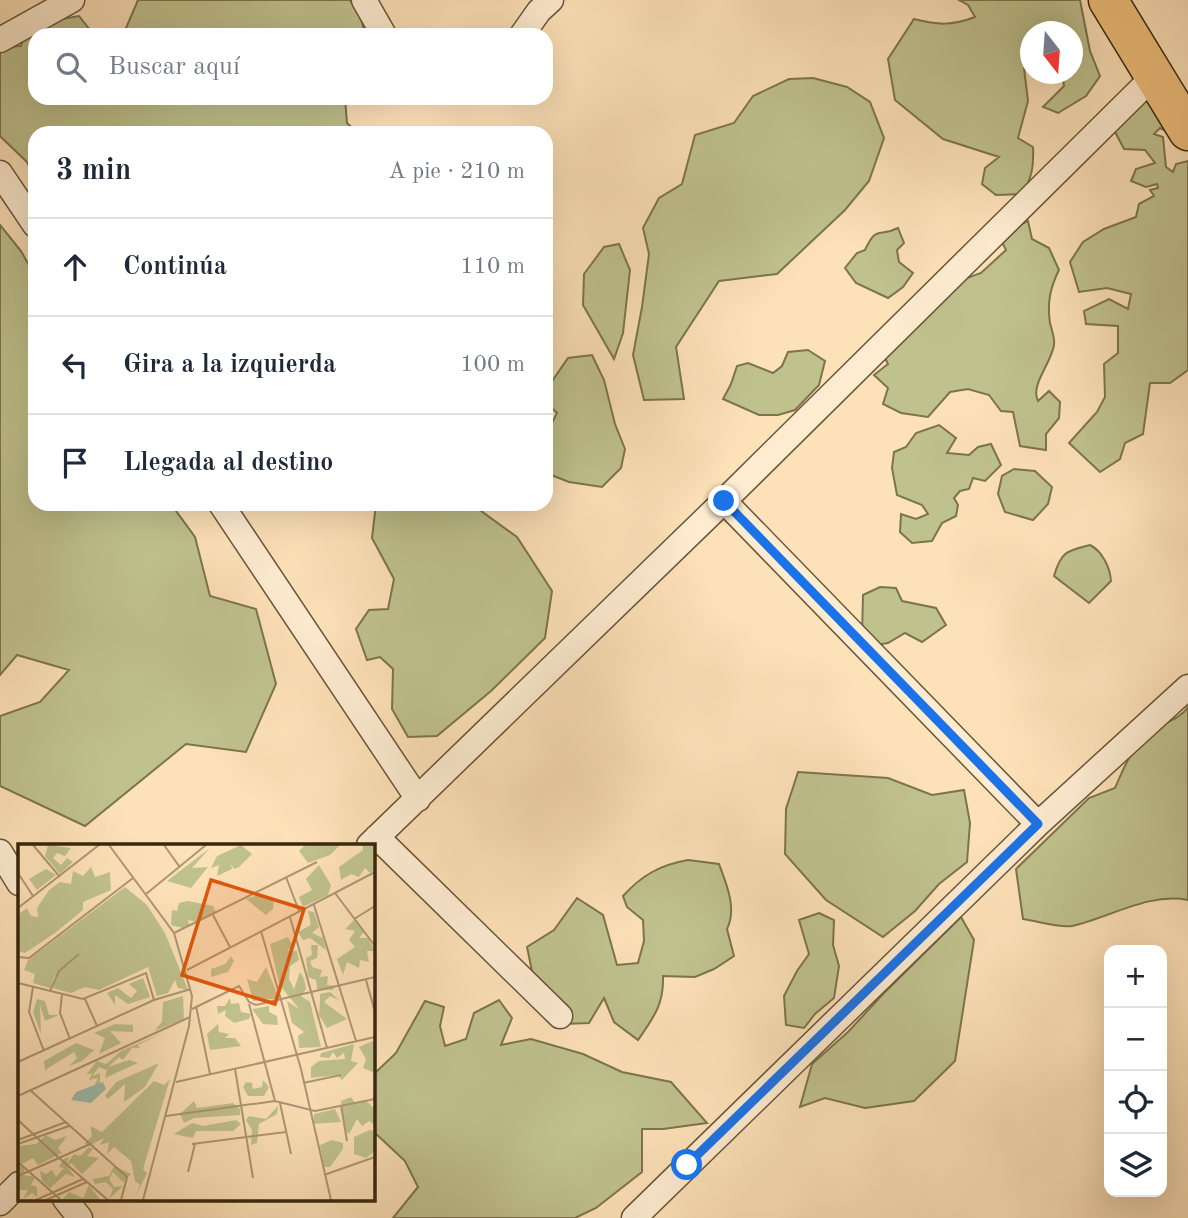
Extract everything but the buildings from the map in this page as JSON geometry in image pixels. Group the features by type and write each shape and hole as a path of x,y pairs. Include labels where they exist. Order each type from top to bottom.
{"main road":[{"path":"1108,0 1188,131"}],"street":[{"path":"0,40 72,0"},
{"path":"364,0 380,28"},
{"path":"527,28 551,0"},
{"path":"559,1016 373,841 724,501 1154,76"},
{"path":"0,173 28,215"},
{"path":"724,501 1038,824"},
{"path":"226,511 418,799"},
{"path":"634,1218 1038,824 1188,687"},
{"path":"0,852 18,881"},
{"path":"0,1203 18,1185"},
{"path":"66,1200 80,1218"}],"green space":[{"path":"138,0 350,0 361,17 363,28 126,28"},
{"path":"959,0 1080,0 1090,51 1100,76 1086,96 1058,113 1043,107 1064,84 1083,84 1083,21 1020,21 1020,84 1026,84 1028,101 1018,138 1033,147 1030,177 1022,194 996,195 982,184 985,168 999,157 943,139 895,100 888,59 914,19 944,24 959,22 975,17 968,5"},
{"path":"79,16 88,28 28,28 28,105 346,105 347,123 350,126 28,126 28,164 0,136 0,47 21,46 27,25"},
{"path":"813,78 847,87 870,102 884,138 869,181 845,210 777,274 719,281 676,347 684,399 644,400 633,355 649,254 643,228 659,198 682,184 695,135 734,123 753,96 789,79"},
{"path":"1141,81 1166,131 1160,128 1154,134 1163,137 1166,167 1173,172 1176,164 1188,161 1188,370 1170,383 1150,383 1143,434 1125,443 1120,459 1100,472 1069,443 1097,412 1105,397 1104,364 1118,353 1118,326 1086,324 1084,311 1109,299 1128,309 1131,294 1107,288 1079,292 1070,262 1083,242 1104,229 1136,217 1139,204 1154,196 1150,190 1158,188 1157,184 1146,187 1131,181 1136,169 1155,163 1145,150 1124,149 1113,128"},
{"path":"1028,221 1032,239 1049,248 1059,270 1049,302 1054,345 1036,395 1038,401 1049,391 1060,402 1059,418 1046,434 1046,450 1020,446 1013,412 1001,411 989,395 968,389 950,392 928,417 901,413 883,404 888,388 874,375 888,364 884,356 956,282 981,273 1006,250 1002,242 1008,230"},
{"path":"0,225 28,264 28,511 176,511 195,537 210,596 256,609 276,684 246,752 186,744 85,826 0,786 0,716 40,702 69,670 17,655 0,675"},
{"path":"898,228 904,243 897,250 899,262 913,273 903,287 888,298 856,283 845,268 857,253 865,250 876,234"},
{"path":"619,244 630,270 623,333 614,359 583,305 584,274 604,247"},
{"path":"808,350 825,361 819,385 795,410 778,415 759,415 723,399 737,366 748,363 773,373 782,366 788,352"},
{"path":"592,355 604,380 615,424 625,449 621,468 602,487 569,482 553,476 553,421 557,413 553,409 553,380 568,358"},
{"path":"939,425 956,438 947,453 969,455 978,447 991,444 1001,465 985,481 973,478 969,489 960,491 954,498 958,505 956,516 942,523 932,541 912,543 900,532 901,514 916,519 928,514 922,505 897,495 892,468 894,452 906,447 916,433"},
{"path":"1014,469 1035,471 1052,487 1048,504 1033,520 1005,512 998,494 1002,476"},
{"path":"375,511 481,511 517,537 552,591 545,638 491,691 437,736 408,737 392,709 393,669 380,657 367,660 356,629 369,610 388,609 394,579 372,538"},
{"path":"1090,545 1105,560 1111,581 1089,603 1054,576 1062,557 1075,549"},
{"path":"880,587 896,588 902,601 936,608 946,625 922,642 905,633 888,643 870,646 862,637 863,595"},
{"path":"1188,707 1188,900 1173,898 1144,903 1072,926 1023,919 1016,869 1089,798 1115,788 1135,748 1156,729"},
{"path":"798,772 888,778 932,795 964,790 970,823 967,862 939,884 915,911 883,937 826,900 785,854 786,809"},
{"path":"688,860 719,864 730,897 731,913 727,929 734,956 695,977 663,976 662,995 657,1010 638,1040 614,1022 604,998 589,1023 563,1024 540,1010 527,947 554,930 577,898 603,915 617,965 638,963 644,941 643,920 627,907 623,896 652,872"},
{"path":"819,913 834,920 833,945 839,966 834,998 815,1014 804,1028 786,1025 784,996 809,954 799,920"},
{"path":"961,917 974,940 955,1061 914,1101 865,1108 825,1098 800,1107 812,1064 848,1032"},
{"path":"499,1000 512,1018 501,1045 531,1039 583,1054 622,1072 671,1082 707,1123 642,1129 642,1172 596,1208 575,1218 393,1218 418,1187 405,1161 374,1132 374,1074 396,1053 425,1001 444,1007 440,1026 445,1046 466,1039 474,1013"}],"route":[{"path":"687,1165 1038,824 724,501"}]}
